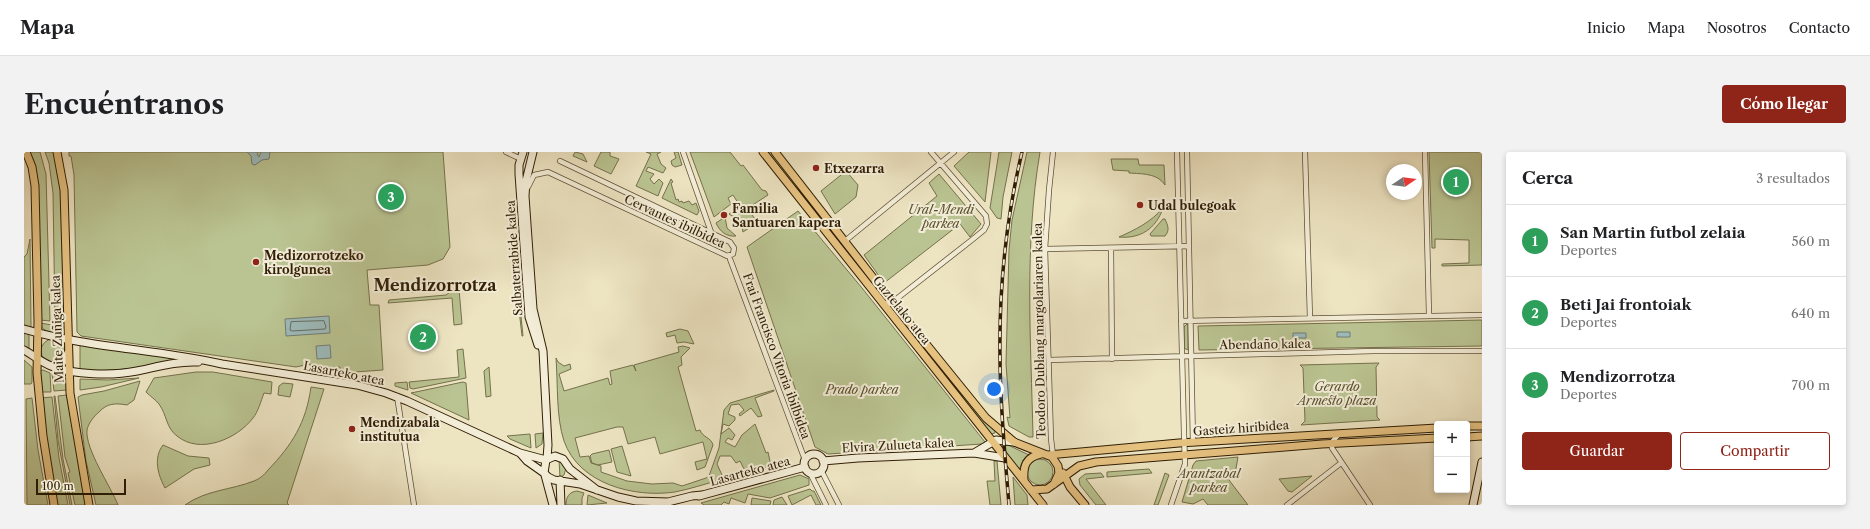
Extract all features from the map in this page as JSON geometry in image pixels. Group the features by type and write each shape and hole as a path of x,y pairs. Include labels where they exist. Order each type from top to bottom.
{"main road":[{"name":"Maite Zuñiga kalea","path":"26,152 32,167 36,186 38,384 43,436 54,505"},
{"name":"Maite Zuñiga kalea","path":"57,152 64,190 68,353 72,408 89,505"},
{"name":"Gaztelako atea","path":"763,152 1043,505"},
{"name":"Gaztelako atea","path":"775,152 892,302 986,418 1014,442 1051,458"},
{"path":"1470,426 1482,426"},
{"name":"Gasteiz hiribidea","path":"1051,458 1184,443 1434,428"},
{"path":"1470,437 1482,436"},
{"name":"Gasteiz hiribidea","path":"1054,484 1079,466 1087,463 1332,444 1434,438"},
{"path":"1024,481 1024,466 1028,460 1034,455 1051,458 1070,487 1085,505"},
{"path":"1031,490 1047,489 1054,484 1059,473 1051,458"}],"street":[{"path":"506,152 522,155"},
{"path":"682,152 711,232"},
{"path":"882,302 888,305 984,230 987,220 986,216 931,152"},
{"path":"845,241 954,152"},
{"name":"Teodoro Dublang margolariaren kalea","path":"1051,458 1046,249 1048,190 1053,152"},
{"path":"1171,505 1185,464 1186,455 1184,443 1177,152"},
{"path":"1187,152 1193,443"},
{"path":"1306,152 1310,318"},
{"path":"1425,152 1429,315"},
{"name":"Salbaterrabide kalea","path":"522,155 519,174 529,317 543,359"},
{"name":"Salbaterrabide kalea","path":"533,155 526,181 526,196 533,309 542,344 549,458"},
{"name":"Cervantes ibilbidea","path":"526,196 532,176 537,173 546,172 727,256 732,254 734,248 730,242 560,161"},
{"path":"1046,249 1189,246"},
{"path":"1111,248 1112,359"},
{"name":"Frai Francisco Vitoria ibilbidea","path":"730,259 806,467 826,505"},
{"name":"Abendaño kalea","path":"1181,321 1482,315"},
{"name":"Lasarteko atea","path":"24,329 68,340 200,359 222,364 357,385 397,396 520,453 549,458"},
{"name":"Lasarteko atea","path":"24,350 52,366 69,371 112,373 135,371 182,362 222,364"},
{"name":"Abendaño kalea","path":"1049,360 1374,351 1482,351"},
{"path":"52,366 64,361 68,353"},
{"path":"397,396 414,505"},
{"path":"1340,433 1332,444 1334,453 1370,505"},
{"path":"974,453 991,441 1002,440 1014,442"},
{"name":"Lasarteko atea","path":"520,453 527,461 545,474"},
{"name":"Elvira Zulueta kalea","path":"824,461 974,453 1005,458"},
{"name":"Lasarteko atea","path":"806,467 809,455 816,454 821,456 824,461"},
{"path":"545,474 552,480 560,480 567,473 567,465 563,460 549,458 545,474 553,505"},
{"path":"824,461 821,470 839,505"},
{"path":"1473,505 1482,462"},
{"path":"1288,505 1341,463"},
{"name":"Lasarteko atea","path":"567,465 597,490"},
{"name":"Lasarteko atea","path":"644,502 678,502 692,496 702,495 806,467 817,473 821,470"},
{"name":"Lasarteko atea","path":"560,480 652,505"},
{"path":"560,480 561,505"}],"green space":[{"path":"29,152 40,152 46,174 50,321 40,320 38,191"},
{"path":"45,152 55,152 60,172 65,324 55,322 53,193 49,163"},
{"name":"Medizorrotzeko kirolgunea","path":"69,152 443,152 450,247 443,259 428,265 367,270 370,305 379,305 383,370 340,373 340,367 311,369 310,364 296,367 81,336 77,332 74,175"},
{"path":"575,152 583,154 587,162 573,156"},
{"path":"601,152 610,152 610,156 619,159 611,174 594,166"},
{"path":"646,152 661,152 657,154 661,164 666,168 663,173 648,167 646,171 654,174 650,179 654,184 659,179 663,183 658,196 636,186 651,154"},
{"path":"674,152 678,152 682,165 675,167 672,165 671,161 676,158"},
{"path":"690,152 730,152 741,166 743,165 762,190 766,191 768,195 751,206 750,204 746,207 755,219 750,223 752,226 743,232 741,222 729,214 740,206 733,195 728,198 731,204 714,217"},
{"path":"767,152 771,152 802,192 800,194"},
{"path":"969,152 991,152 985,202 954,166"},
{"path":"999,152 1012,152 1003,197 1001,219 997,218 990,208"},
{"path":"1027,152 1040,152 1035,187 1030,258 1030,330 1033,437 1029,437 1009,426 1007,417 1010,418 1006,364 1009,250 1012,220"},
{"path":"1429,152 1482,152 1482,265 1442,266 1442,264 1469,263 1469,240 1435,239 1435,248 1432,248"},
{"path":"1111,159 1138,159 1139,165 1164,165 1165,185 1154,176 1129,173 1129,171 1113,170"},
{"path":"846,171 858,185 856,197 835,214 821,191"},
{"name":"Ural-Mendi parkea","path":"939,174 981,224 970,237 960,224 884,283 864,255 937,196 929,183"},
{"path":"671,179 673,182 671,183 676,200 678,199 679,202 682,201 683,203 689,201 692,205 696,203 699,211 697,215 662,198"},
{"path":"807,198 875,286 805,200"},
{"path":"1163,208 1156,222 1146,231 1134,236 1119,237 1142,225"},
{"name":"Prado parkea","path":"798,211 862,288 985,442 982,444 828,454 815,447 747,247"},
{"path":"725,217 727,228 736,236 727,235 716,223"},
{"path":"1163,219 1165,219 1168,226 1167,234 1165,236 1151,236 1150,234"},
{"path":"30,239 31,328 24,326 24,257 27,254"},
{"path":"514,266 516,266 523,336 522,336"},
{"path":"409,285 415,288 415,292 391,292 392,287"},
{"path":"428,285 440,287 440,289 428,291 424,288"},
{"path":"454,289 459,289 462,324 454,325 452,298 388,303 389,300 446,295"},
{"path":"894,309 978,414 995,430 995,433 991,434 892,310"},
{"path":"1482,320 1482,346 1199,350 1198,326"},
{"path":"40,323 65,327 57,334 44,329"},
{"path":"1187,324 1188,350 1184,348 1184,327"},
{"path":"680,329 688,331 694,344 684,342 677,343 675,335 667,337 666,333"},
{"path":"24,332 29,333 29,350 24,347"},
{"path":"53,339 58,340 64,346 64,356 58,362 53,363 48,362 42,356 41,351 42,346 48,340"},
{"path":"80,344 182,358 182,360 131,368 80,370"},
{"path":"683,346 690,348 681,357 682,365 678,367 696,431 700,430 703,435 711,440 713,445 705,467 697,470 695,462 707,459 703,442 660,454 655,437 628,444 623,427 617,427 575,438 580,457 589,456 591,463 601,466 601,472 627,481 652,484 673,483 682,486 706,478 709,476 719,448 724,410 730,403 774,390 755,398 762,416 758,417 751,408 740,416 739,414 744,410 739,404 731,405 728,414 735,417 735,420 729,426 723,424 721,434 729,428 735,435 732,440 728,438 725,442 735,447 742,435 755,424 766,453 768,452 771,466 742,474 741,472 744,469 740,461 736,463 731,456 720,456 717,464 722,475 719,476 720,480 675,492 642,493 610,485 595,478 582,468 571,456 561,432 558,411 556,358 558,362 564,366 570,364 571,369 559,374 564,391 608,378 610,385 612,384 610,371 633,365 636,371 634,365 679,352 678,347"},
{"path":"463,349 466,378 413,389 410,388 409,382 459,377 457,350"},
{"path":"24,360 32,367 31,384 24,384"},
{"name":"Gerardo Armesto plaza","path":"1379,363 1376,367 1377,417 1380,420 1301,425 1305,421 1303,368 1300,365"},
{"path":"489,367 491,396 486,397 484,371"},
{"path":"43,370 50,373 51,392 40,392 40,371"},
{"path":"196,372 213,372 272,382 271,394 264,393 255,416 246,426 228,438 207,444 186,442 173,433 159,404 146,392 154,378"},
{"path":"52,374 66,377 67,390 54,391"},
{"path":"139,378 101,387 80,390 80,379 108,380"},
{"path":"140,381 134,400 127,405 108,405 93,418 87,430 87,438 94,457 118,505 96,505 86,461 78,397"},
{"path":"407,382 408,390 395,386 395,383"},
{"path":"463,382 466,383 469,420 411,393"},
{"path":"283,383 293,384 290,397 278,395 279,386"},
{"path":"311,387 324,389 287,503 289,505 185,505 201,496 245,484 264,475 277,461 297,433 306,412"},
{"path":"67,395 86,505 75,505 68,473 70,472 65,457 58,396"},
{"path":"54,396 63,459 72,505 70,505 58,440"},
{"path":"52,397 59,458 68,505 57,505 50,470 41,398"},
{"path":"32,398 38,450 48,505 27,505 26,399"},
{"path":"543,433 542,444 536,448 535,434"},
{"path":"530,434 531,448 510,439 507,436"},
{"path":"163,445 188,456 209,458 210,465 194,469 165,488 160,478 157,461"},
{"path":"1008,445 1029,455 1023,460 1019,470 1001,447"},
{"path":"622,446 631,476 617,472 611,449"},
{"path":"609,450 612,462 598,465 592,463 590,456 592,454"},
{"name":"Arantzabal parkea","path":"1238,457 1235,474 1229,480 1248,505 1208,505 1203,499 1193,504 1182,502 1193,465 1196,461"},
{"path":"559,459 566,468 564,475 560,478"},
{"path":"1040,459 1049,463 1053,472 1049,481 1040,485 1031,481 1027,472 1031,463"},
{"path":"994,461 997,461 1001,505 990,505 987,481 995,481"},
{"path":"1149,469 1152,473 1107,477 1107,472"},
{"path":"1101,473 1104,477 1086,479 1106,505 1096,505 1080,485 1079,479 1085,474"},
{"path":"1165,473 1169,475 1158,505 1154,505"},
{"path":"800,475 809,479 809,485 770,498 748,494 745,503 731,498 729,504 724,502 721,505 704,505 701,503"},
{"path":"1312,476 1292,492 1288,491 1279,479"},
{"path":"1013,477 1027,495 1028,505 1015,505"},
{"path":"810,489 814,491 821,505 816,505 811,495 792,505 788,496"},
{"path":"577,491 584,493 582,505 566,505 568,495"},
{"path":"588,495 607,503 587,505"},
{"path":"782,497 787,505 773,505 774,500"},
{"path":"752,498 771,501 770,505 751,505"}],"water":[{"path":"247,152 258,152 257,154 259,157 261,152 270,152 269,159 262,160 255,165 252,164 251,156"},
{"path":"329,316 330,333 286,336 285,319"},
{"path":"1337,332 1350,332 1350,337 1337,337"},
{"path":"1293,333 1306,333 1306,338 1293,338"},
{"path":"330,345 331,358 317,359 316,346"}],"railway":[{"path":"1009,505 1001,394 1000,331 1002,279 1008,228 1016,177 1022,152"}],"place":[{"name":"Etxezarra","path":"816,168"},
{"name":"San Martin futbol zelaia","path":"1456,182"},
{"name":"Mendizorrotza","path":"391,197"},
{"name":"Udal bulegoak","path":"1140,205"},
{"name":"Familia Santuaren kapera","path":"724,215"},
{"name":"Medizorrotzeko kirolgunea","path":"256,262"},
{"name":"Beti Jai frontoiak","path":"423,337"},
{"name":"Mendizabala institutua","path":"352,429"}],"district":[{"name":"Mendizorrotza","path":"435,285"}]}
